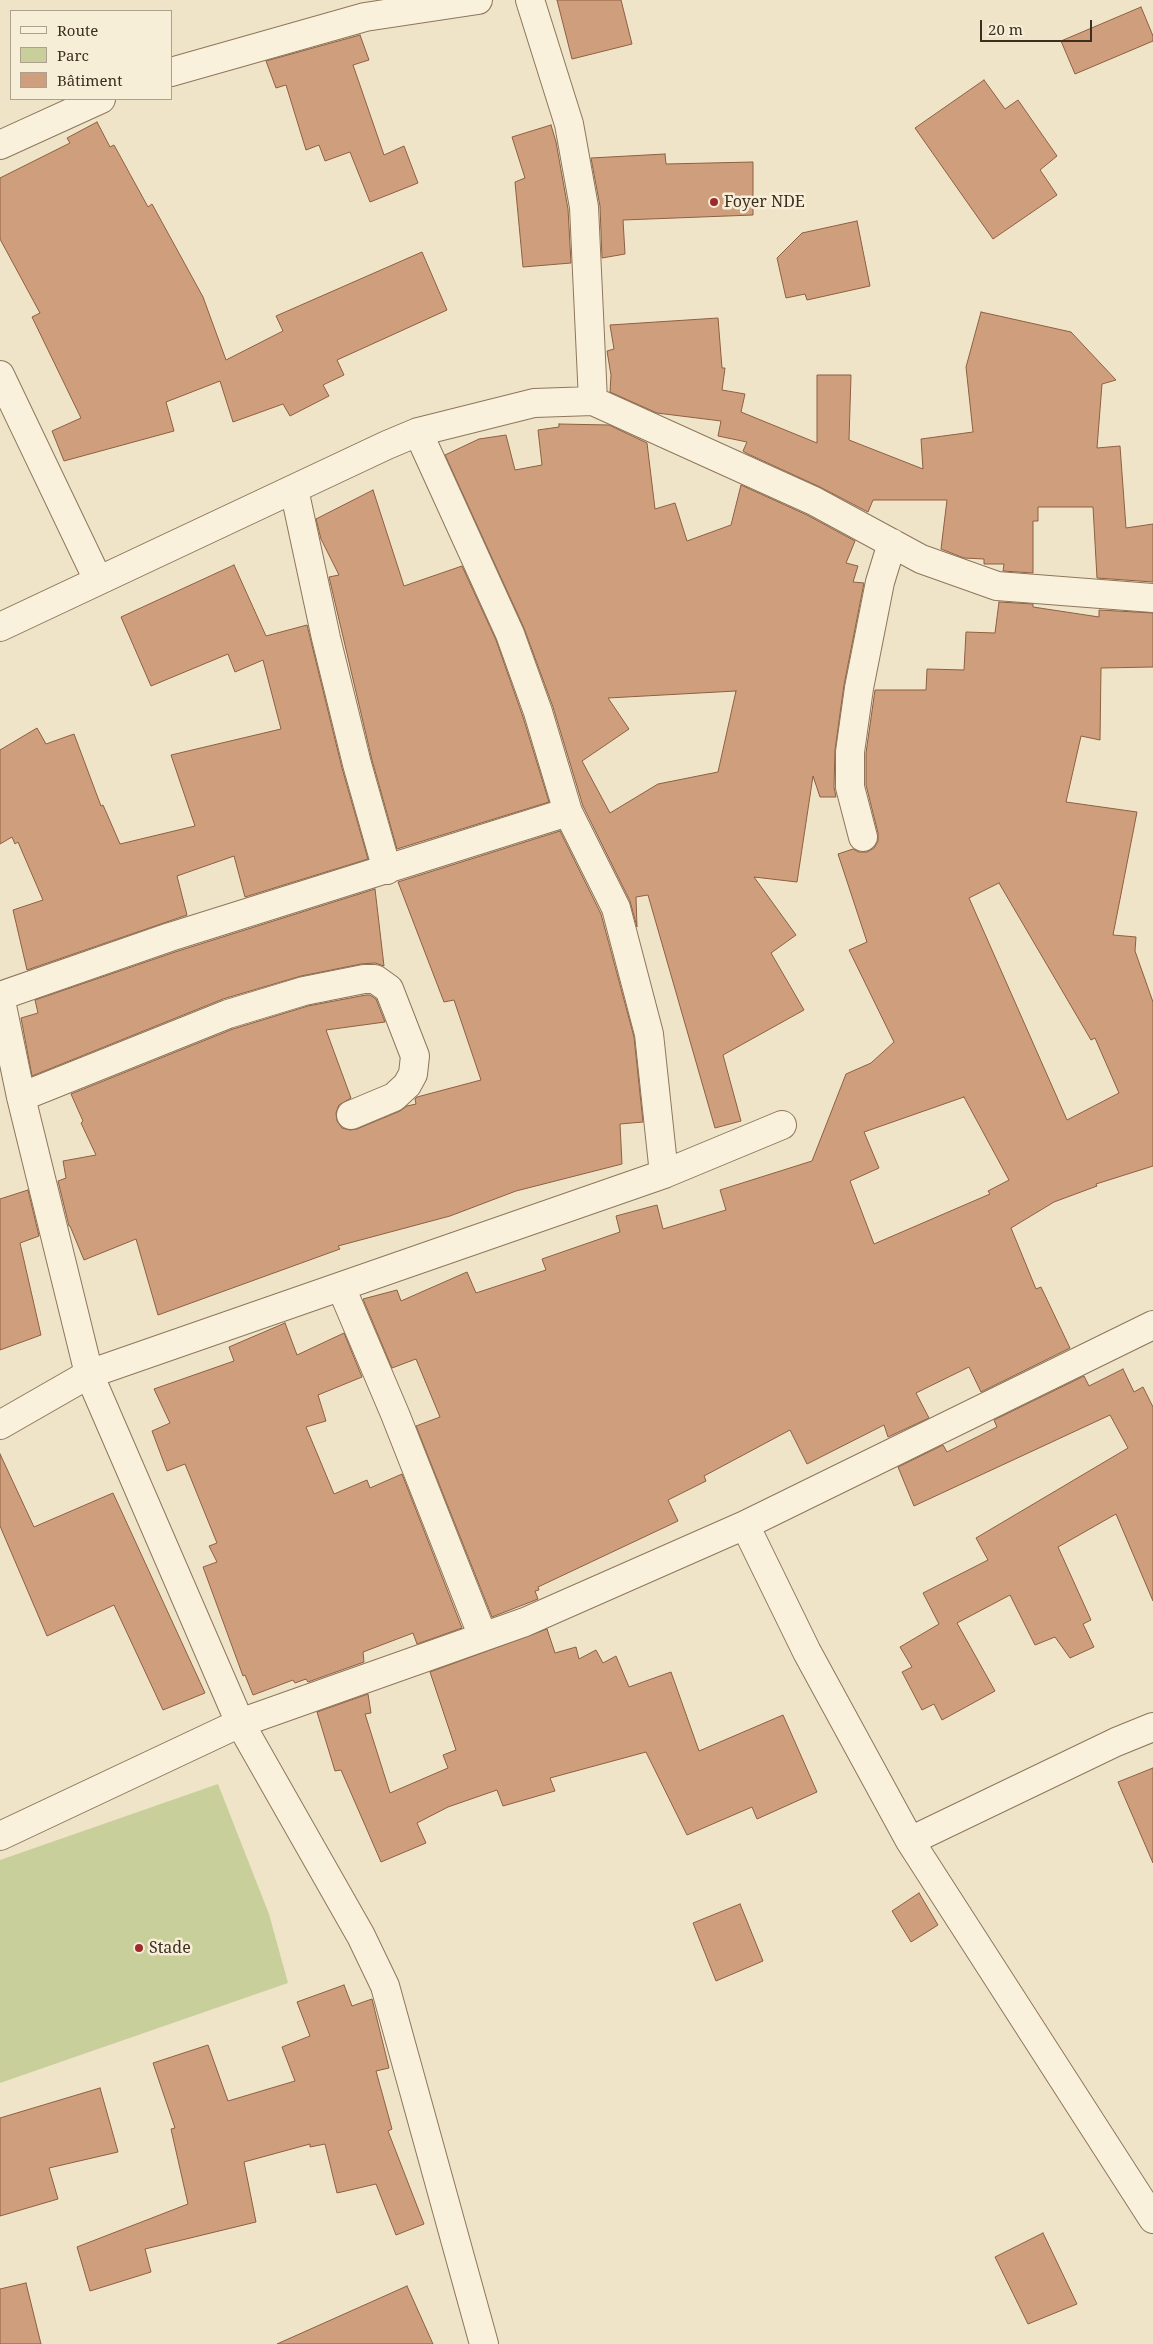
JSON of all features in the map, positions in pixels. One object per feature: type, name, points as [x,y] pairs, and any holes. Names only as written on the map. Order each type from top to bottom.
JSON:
[{"type":"street","points":[[172,72],[365,17],[478,0]]},
{"type":"street","points":[[530,0],[569,124],[584,207],[593,401]]},
{"type":"street","points":[[0,145],[99,100]]},
{"type":"street","points":[[0,375],[98,580]]},
{"type":"street","points":[[0,627],[294,488],[418,432],[534,402],[593,401],[814,501],[921,559],[997,586],[1153,598]]},
{"type":"street","points":[[418,432],[510,634],[538,712],[568,812],[616,908],[650,1034],[664,1174]]},
{"type":"street","points":[[294,488],[335,674],[357,764],[387,870]]},
{"type":"street","points":[[863,837],[850,787],[850,752],[861,678],[880,582],[892,543]]},
{"type":"street","points":[[484,2344],[385,1986],[361,1936],[240,1723],[89,1374],[21,1097],[0,996],[170,937],[568,812]]},
{"type":"street","points":[[21,1097],[228,1014],[304,991],[364,979],[375,979],[389,989],[415,1056],[413,1074],[407,1085],[394,1096],[351,1115]]},
{"type":"street","points":[[0,1425],[89,1374],[664,1174],[782,1125]]},
{"type":"street","points":[[341,1286],[395,1414],[483,1637]]},
{"type":"street","points":[[0,1836],[240,1723],[525,1622],[745,1525],[1153,1325]]},
{"type":"street","points":[[745,1525],[807,1652],[910,1841],[1153,2219]]},
{"type":"street","points":[[910,1841],[1116,1742],[1153,1727]]},
{"type":"green space","name":"Stade","points":[[218,1784],[269,1914],[288,1983],[0,2083],[0,1860]]},
{"type":"building","points":[[557,0],[621,0],[632,44],[572,59]]},
{"type":"building","points":[[1141,7],[1153,36],[1153,41],[1075,74],[1061,41]]},
{"type":"building","points":[[360,35],[369,60],[353,65],[384,155],[404,146],[418,183],[370,202],[350,152],[325,161],[319,145],[306,150],[286,85],[276,88],[266,61]]},
{"type":"building","points":[[984,80],[1005,109],[1018,100],[1057,156],[1040,170],[1057,195],[993,239],[915,128]]},
{"type":"building","points":[[97,122],[110,147],[114,145],[148,207],[152,204],[203,297],[226,360],[283,331],[276,316],[422,252],[447,310],[337,360],[344,375],[323,385],[329,396],[290,416],[283,404],[233,422],[220,381],[166,402],[174,431],[64,461],[52,431],[81,418],[32,317],[40,313],[0,239],[0,178],[70,143],[67,138]]},
{"type":"building","points":[[551,125],[556,142],[568,209],[571,263],[523,267],[515,182],[525,178],[512,137]]},
{"type":"building","points":[[665,154],[666,164],[753,162],[753,215],[623,220],[625,254],[602,258],[600,206],[591,158]]},
{"type":"building","points":[[857,221],[870,286],[807,300],[805,294],[786,298],[777,258],[802,233]]},
{"type":"building","points":[[981,312],[1071,332],[1116,380],[1102,384],[1097,448],[1120,446],[1126,528],[1153,524],[1153,582],[1097,578],[1093,507],[1038,507],[1038,521],[1033,521],[1033,573],[1003,571],[1004,564],[984,564],[984,559],[964,558],[941,549],[947,500],[873,500],[868,512],[820,487],[748,454],[743,451],[747,442],[718,436],[721,421],[657,413],[610,392],[611,375],[607,351],[614,349],[610,325],[718,318],[722,368],[725,368],[722,390],[745,394],[741,412],[817,443],[817,375],[851,375],[849,440],[923,469],[921,439],[973,432],[966,367]]},
{"type":"building","points":[[559,424],[609,425],[647,443],[655,509],[675,503],[687,541],[731,525],[741,485],[807,515],[855,541],[846,563],[858,566],[853,582],[864,583],[844,685],[835,750],[834,787],[836,797],[820,797],[813,776],[797,882],[754,877],[796,935],[771,953],[804,1010],[723,1055],[741,1121],[715,1128],[648,895],[636,897],[637,927],[630,901],[583,806],[553,707],[524,628],[445,455],[479,439],[506,435],[515,470],[542,465],[538,430],[559,427]],"holes":[[[736,691],[718,772],[658,784],[610,813],[582,761],[629,729],[608,698]]]},
{"type":"building","points":[[373,490],[404,586],[462,566],[496,640],[523,717],[549,802],[397,849],[372,760],[329,577],[339,575],[321,539],[316,519]]},
{"type":"building","points":[[234,565],[266,636],[307,625],[342,768],[368,859],[245,897],[234,856],[177,876],[187,915],[27,970],[13,910],[43,900],[18,842],[15,844],[12,837],[0,844],[0,750],[37,728],[46,744],[74,734],[101,806],[103,805],[120,844],[195,826],[171,755],[281,729],[263,660],[235,672],[228,654],[151,686],[121,617]]},
{"type":"building","points":[[999,602],[1033,604],[1033,607],[1099,617],[1099,610],[1153,613],[1153,667],[1101,668],[1100,740],[1081,736],[1066,802],[1137,812],[1113,935],[1136,937],[1135,951],[1153,1002],[1153,1166],[1096,1184],[1097,1186],[1054,1202],[1011,1228],[1036,1289],[1041,1287],[1070,1348],[981,1392],[969,1367],[916,1393],[929,1418],[888,1437],[884,1425],[807,1464],[790,1430],[704,1476],[706,1481],[668,1500],[678,1521],[538,1587],[539,1590],[535,1591],[538,1599],[492,1617],[416,1426],[440,1417],[416,1359],[392,1368],[363,1299],[397,1290],[401,1301],[467,1272],[476,1293],[546,1270],[542,1259],[620,1232],[616,1216],[657,1205],[663,1229],[726,1210],[720,1190],[812,1161],[846,1074],[871,1063],[894,1042],[849,950],[867,942],[838,854],[853,849],[859,852],[867,852],[874,848],[878,841],[878,833],[866,785],[866,753],[875,690],[926,690],[927,669],[964,670],[966,632],[995,633]],"holes":[[[999,883],[1091,1040],[1095,1038],[1119,1093],[1067,1120],[969,898]],[[964,1097],[1009,1180],[988,1191],[990,1194],[874,1244],[850,1181],[879,1168],[864,1132]]]},
{"type":"building","points":[[560,831],[601,914],[634,1037],[643,1122],[620,1124],[622,1164],[516,1191],[450,1216],[338,1246],[340,1249],[158,1315],[136,1239],[84,1260],[69,1226],[58,1181],[66,1178],[63,1161],[96,1155],[81,1123],[83,1121],[71,1094],[233,1029],[308,1006],[366,995],[376,999],[385,1022],[326,1030],[351,1098],[339,1105],[336,1113],[337,1121],[342,1128],[357,1129],[400,1111],[407,1106],[416,1104],[415,1099],[417,1097],[481,1080],[454,1000],[444,1002],[398,882]]},
{"type":"building","points":[[375,889],[384,966],[375,963],[361,964],[301,976],[223,999],[32,1076],[21,1018],[38,1013],[35,1000],[175,952]]},
{"type":"building","points":[[28,1190],[39,1236],[20,1243],[41,1335],[0,1350],[0,1199]]},
{"type":"building","points":[[285,1323],[297,1355],[344,1333],[362,1377],[318,1395],[326,1421],[306,1427],[334,1494],[367,1480],[370,1488],[402,1474],[462,1628],[417,1644],[413,1633],[363,1652],[364,1662],[308,1682],[306,1679],[295,1683],[293,1680],[253,1695],[245,1675],[243,1676],[203,1567],[217,1562],[209,1546],[217,1543],[185,1464],[167,1471],[152,1431],[170,1423],[154,1389],[234,1361],[229,1347]]},
{"type":"building","points":[[1123,1369],[1134,1392],[1143,1387],[1153,1407],[1153,1601],[1116,1514],[1058,1547],[1091,1620],[1083,1624],[1094,1647],[1070,1658],[1055,1637],[1035,1645],[1010,1595],[957,1623],[995,1691],[942,1720],[934,1704],[922,1710],[902,1672],[912,1667],[900,1647],[939,1624],[923,1593],[988,1560],[976,1538],[1128,1448],[1110,1415],[914,1506],[898,1467],[943,1445],[947,1452],[997,1427],[994,1420],[1084,1376],[1089,1386]]},
{"type":"building","points":[[0,1454],[34,1527],[113,1493],[205,1693],[163,1710],[114,1605],[47,1636],[0,1526]]},
{"type":"building","points":[[547,1629],[555,1653],[576,1647],[579,1659],[596,1650],[603,1663],[616,1656],[629,1687],[671,1672],[699,1751],[783,1715],[817,1792],[757,1819],[752,1807],[687,1835],[646,1752],[550,1778],[555,1791],[503,1806],[497,1790],[448,1807],[417,1823],[426,1843],[381,1862],[341,1770],[335,1771],[317,1712],[368,1694],[371,1713],[365,1714],[390,1793],[448,1768],[443,1755],[456,1750],[430,1672]]},
{"type":"building","points":[[1153,1768],[1153,1863],[1118,1782]]},
{"type":"building","points":[[919,1893],[938,1925],[911,1942],[892,1911]]},
{"type":"building","points":[[740,1904],[763,1961],[716,1981],[693,1923]]},
{"type":"building","points":[[344,1985],[352,2006],[372,1999],[389,2068],[376,2071],[392,2129],[388,2131],[424,2224],[396,2235],[376,2184],[337,2193],[325,2144],[310,2147],[310,2144],[244,2162],[256,2222],[145,2249],[151,2272],[90,2291],[77,2247],[188,2204],[171,2129],[175,2128],[153,2063],[208,2045],[228,2101],[295,2081],[282,2047],[310,2036],[297,2002]]},
{"type":"building","points":[[100,2088],[118,2152],[49,2168],[58,2199],[0,2216],[0,2118]]},
{"type":"building","points":[[1043,2233],[1077,2304],[1028,2324],[995,2257]]},
{"type":"building","points":[[26,2283],[41,2344],[0,2344],[0,2289]]},
{"type":"building","points":[[407,2286],[433,2344],[277,2344]]},
{"type":"place","name":"Foyer NDE","points":[[714,202]]},
{"type":"place","name":"Stade","points":[[139,1948]]}]
